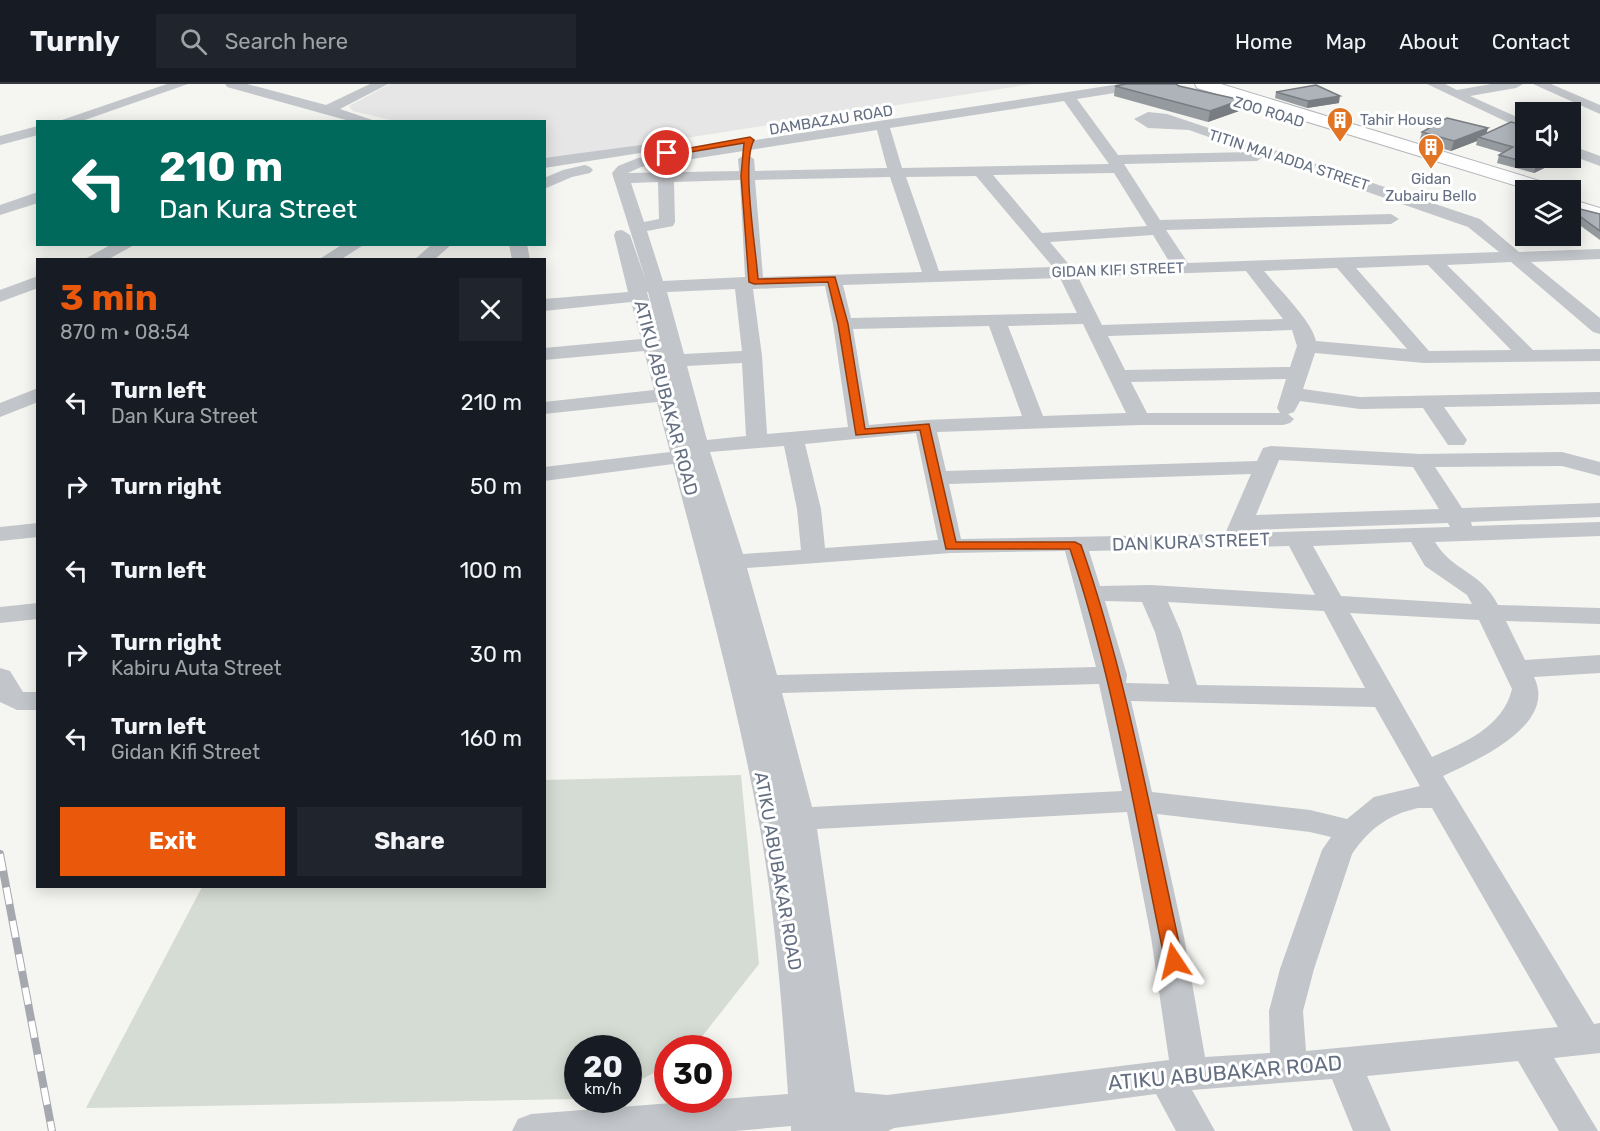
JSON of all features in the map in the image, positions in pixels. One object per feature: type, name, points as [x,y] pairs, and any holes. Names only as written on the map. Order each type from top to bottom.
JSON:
[{"type":"main road","name":"ZOO ROAD","points":[[1185,84],[1515,188]]},
{"type":"main road","name":"ZOO ROAD","points":[[1203,84],[1516,180]]},
{"type":"main road","points":[[1581,200],[1600,206]]},
{"type":"main road","points":[[1581,208],[1600,214]]},
{"type":"street","points":[[69,120],[181,84]]},
{"type":"street","points":[[232,84],[364,120]]},
{"type":"street","points":[[350,84],[374,87]]},
{"type":"street","points":[[982,100],[1046,84]]},
{"type":"street","points":[[615,173],[625,160],[982,100],[1110,84]]},
{"type":"street","points":[[752,139],[882,124],[1146,84]]},
{"type":"street","points":[[1434,84],[1515,122]]},
{"type":"street","points":[[1455,94],[1516,84]]},
{"type":"street","points":[[1540,84],[1600,110]]},
{"type":"street","points":[[328,110],[374,87]]},
{"type":"street","points":[[1068,96],[1116,164],[1182,268]]},
{"type":"street","points":[[882,124],[932,276]]},
{"type":"street","name":"TITIN MAI ADDA STREET","points":[[1188,126],[1474,222],[1600,328]]},
{"type":"street","points":[[0,141],[36,130]]},
{"type":"street","points":[[752,139],[745,176],[757,442]]},
{"type":"street","name":"DAMBAZAU ROAD","points":[[546,163],[752,139]]},
{"type":"street","points":[[1581,152],[1600,152]]},
{"type":"street","points":[[1581,154],[1600,161]]},
{"type":"street","points":[[546,183],[575,171],[666,177],[745,176],[980,170],[1275,155]]},
{"type":"street","points":[[980,170],[1066,272],[1140,419]]},
{"type":"street","points":[[615,173],[637,228],[644,290],[675,361],[693,453]]},
{"type":"street","name":"ATIKU ABUBAKAR ROAD","points":[[615,173],[606,179],[644,290],[652,344],[666,395],[693,453],[721,563],[732,644],[774,823],[798,991],[830,1121],[1178,1076],[1289,1068],[1592,1038]]},
{"type":"street","points":[[637,228],[663,225],[668,222],[666,177]]},
{"type":"street","points":[[0,210],[36,198]]},
{"type":"street","points":[[1037,238],[1156,228],[1391,219]]},
{"type":"street","points":[[1078,236],[1091,252]]},
{"type":"street","points":[[95,258],[123,246]]},
{"type":"street","points":[[330,258],[353,246]]},
{"type":"street","points":[[425,258],[441,246]]},
{"type":"street","name":"GIDAN KIFI STREET","points":[[546,306],[644,290],[748,282],[1600,254]]},
{"type":"street","points":[[1433,260],[1529,357]]},
{"type":"street","points":[[1341,262],[1424,357]]},
{"type":"street","points":[[1250,266],[1298,324],[1305,334],[1307,346],[1268,460],[1238,532],[1460,524],[1600,510]]},
{"type":"street","points":[[832,279],[843,324],[860,433]]},
{"type":"street","points":[[0,296],[36,282]]},
{"type":"street","points":[[843,324],[997,321],[1093,325],[1298,324]]},
{"type":"street","points":[[997,321],[1035,423]]},
{"type":"street","points":[[546,354],[652,344]]},
{"type":"street","points":[[1307,346],[1424,357],[1600,355]]},
{"type":"street","points":[[675,361],[752,356]]},
{"type":"street","points":[[1119,376],[1298,373]]},
{"type":"street","points":[[1292,394],[1346,403],[1600,398]]},
{"type":"street","points":[[0,411],[36,395]]},
{"type":"street","points":[[546,408],[666,395]]},
{"type":"street","points":[[1429,402],[1456,440]]},
{"type":"street","points":[[546,474],[757,442],[925,426],[1140,419],[1283,419]]},
{"type":"street","points":[[925,426],[951,546]]},
{"type":"street","points":[[793,439],[809,509],[814,555]]},
{"type":"street","points":[[936,478],[1268,460],[1562,459],[1600,469]]},
{"type":"street","points":[[1420,461],[1460,524]]},
{"type":"street","name":"DAN KURA STREET","points":[[721,563],[951,546],[1075,545],[1238,532],[1297,540],[1419,535],[1460,524],[1600,529]]},
{"type":"street","points":[[0,534],[36,530]]},
{"type":"street","points":[[1289,1068],[1286,1011],[1297,969],[1338,850],[1352,831],[1374,812],[1392,803],[1418,797],[1502,732],[1526,695],[1524,681],[1487,613],[1478,591],[1434,561],[1419,535]]},
{"type":"street","points":[[1297,540],[1434,785],[1592,1038]]},
{"type":"street","points":[[1075,545],[1091,593],[1115,683],[1167,921],[1181,1001],[1178,1076],[1196,1131]]},
{"type":"street","points":[[531,1131],[830,1121],[812,894],[800,819],[767,684],[721,563]]},
{"type":"street","points":[[1091,593],[1151,593],[1333,602],[1487,613],[1600,616]]},
{"type":"street","points":[[1151,593],[1168,632],[1186,694]]},
{"type":"street","points":[[0,615],[36,611]]},
{"type":"street","points":[[1518,669],[1600,664]]},
{"type":"street","points":[[0,677],[7,693],[17,701],[36,701]]},
{"type":"street","points":[[767,684],[1115,683],[1186,694],[1386,698]]},
{"type":"street","points":[[800,819],[1139,801],[1310,821],[1352,831]]},
{"type":"street","points":[[1527,1046],[1579,1131]]},
{"type":"street","points":[[1342,1063],[1372,1131]]},
{"type":"shaded area","points":[[390,84],[1032,84],[563,157],[546,157],[546,120],[391,120],[353,111],[349,106]]},
{"type":"shaded area","points":[[741,775],[759,964],[703,1035],[654,1035],[654,1073],[642,1079],[642,1035],[564,1035],[564,1099],[86,1108],[201,888],[546,888],[546,780]]},
{"type":"building","points":[[1176,84],[1241,100],[1210,111],[1115,86]]},
{"type":"building","points":[[1316,85],[1340,96],[1308,101],[1276,92]]},
{"type":"building","points":[[1447,118],[1488,128],[1454,141],[1422,132]]},
{"type":"building","points":[[1511,122],[1515,123],[1515,159],[1499,155],[1513,147],[1478,137]]},
{"type":"building","points":[[1581,209],[1600,214],[1600,231],[1581,217]]},
{"type":"railway","points":[[0,854],[52,1131]]},
{"type":"place","name":"Tahir House","points":[[1340,143]]},
{"type":"place","name":"Gidan Zubairu Bello","points":[[1431,170]]},
{"type":"route","points":[[667,153],[750,140],[746,146],[745,176],[754,282],[832,279],[843,324],[860,433],[925,426],[951,546],[1075,545],[1091,593],[1113,675],[1174,961]]}]
